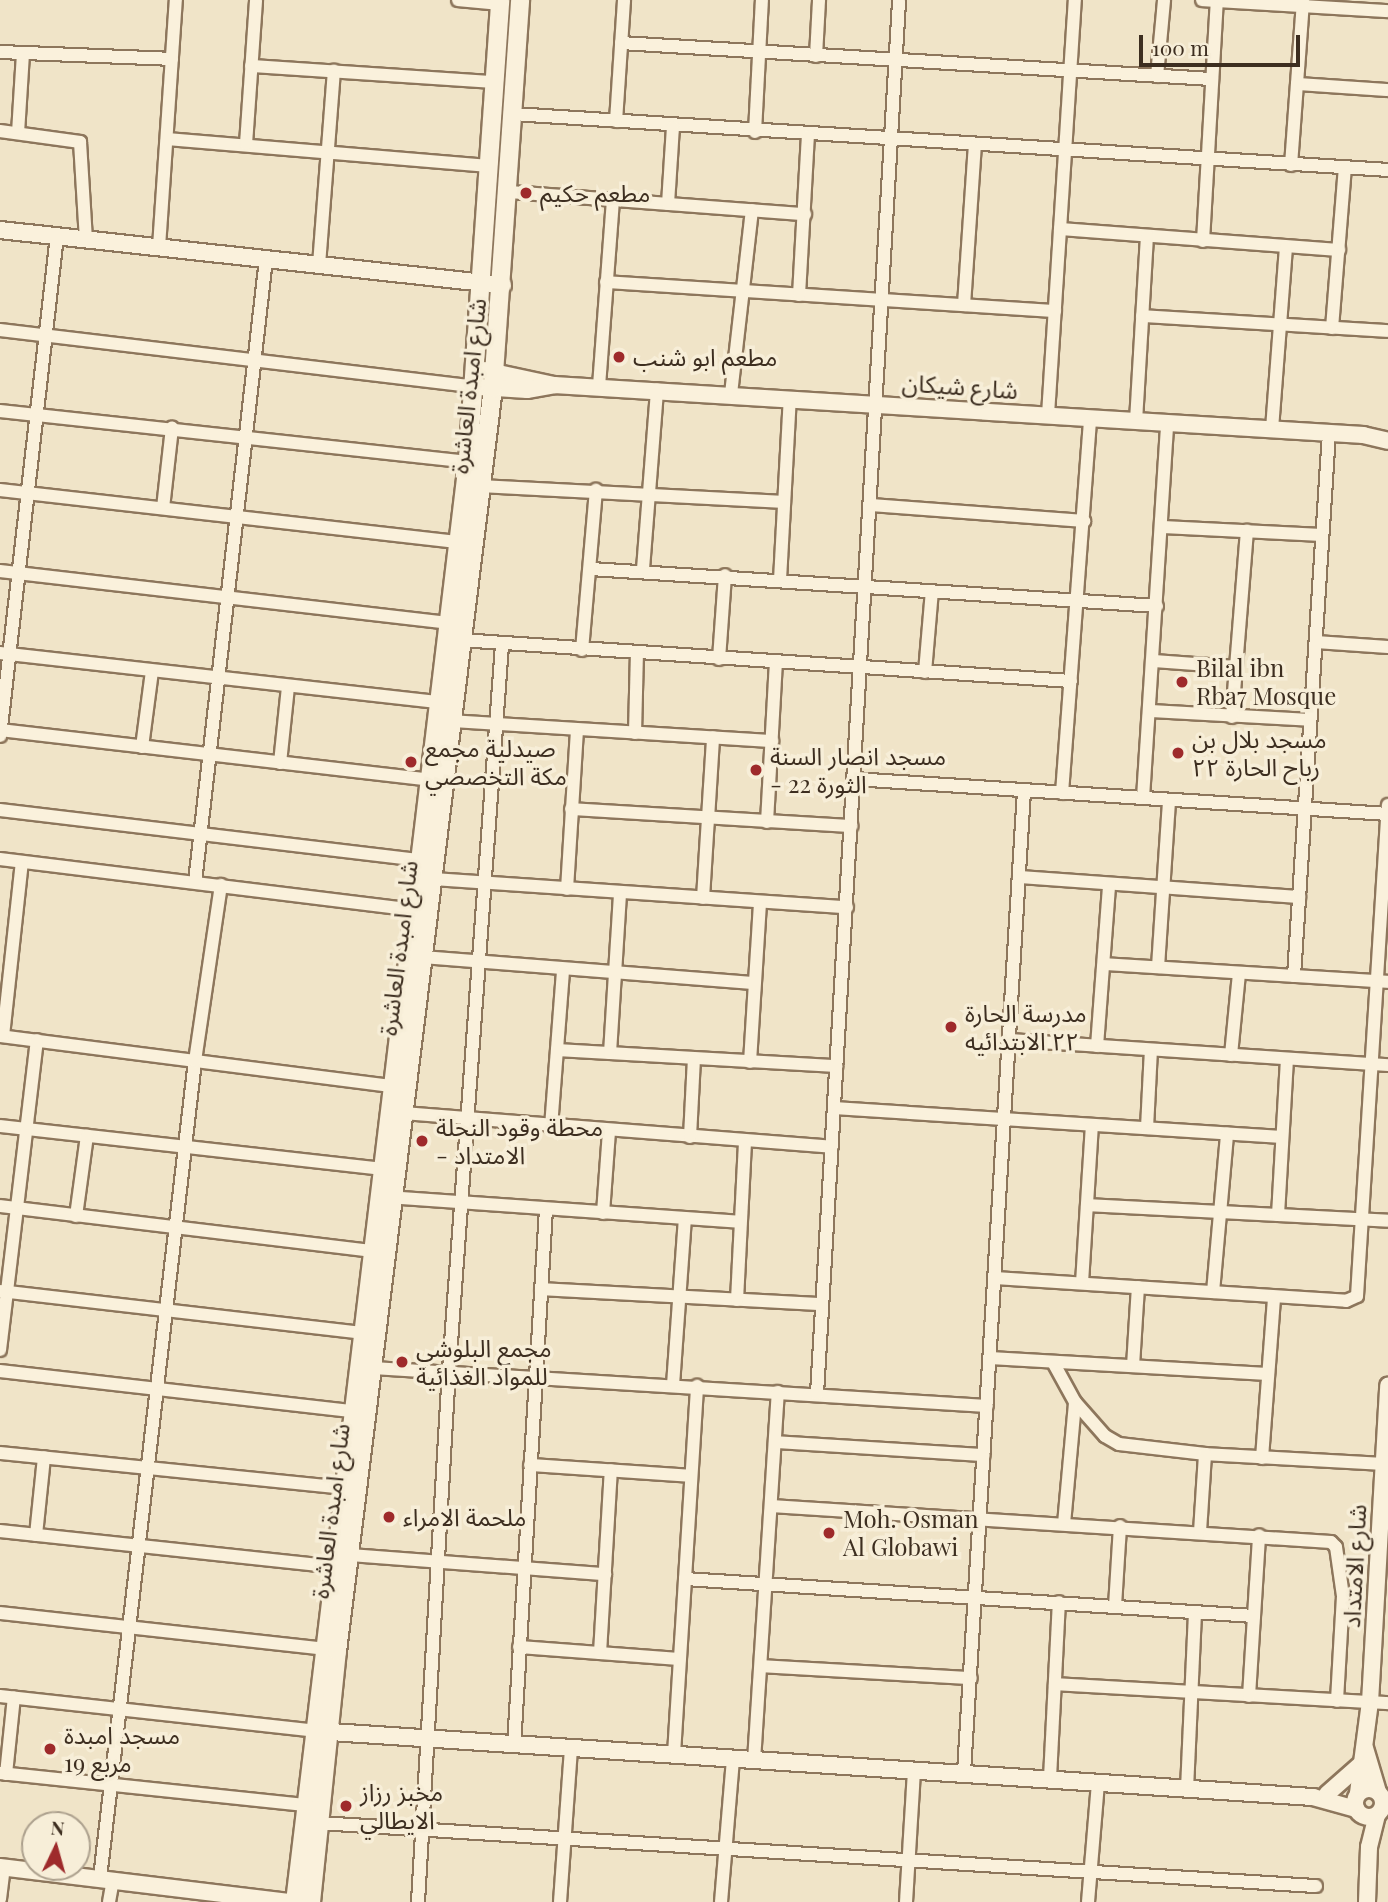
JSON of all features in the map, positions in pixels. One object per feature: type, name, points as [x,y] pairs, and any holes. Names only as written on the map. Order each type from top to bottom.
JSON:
[{"type":"main road","name":"شارع امبدة العاشرة","points":[[311,1902],[319,1823],[325,1649],[344,1488],[373,1251],[403,1113],[405,1024],[413,909],[421,860],[457,542],[468,462],[503,285],[520,0]]},
{"type":"main road","name":"شارع امبدة العاشرة","points":[[294,1902],[307,1805],[350,1555],[373,1368],[385,1197],[382,1170],[391,1086],[422,957],[481,486],[485,379],[482,284],[500,2]]},
{"type":"street","points":[[159,247],[176,0]]},
{"type":"street","points":[[246,144],[256,0]]},
{"type":"street","points":[[458,0],[500,2]]},
{"type":"street","points":[[616,121],[624,0]]},
{"type":"street","points":[[755,132],[762,0]]},
{"type":"street","points":[[816,56],[819,0]]},
{"type":"street","points":[[817,1394],[899,0]]},
{"type":"street","points":[[1048,415],[1075,0]]},
{"type":"street","points":[[1157,76],[1164,0]]},
{"type":"street","points":[[1202,0],[1303,3],[1388,11]]},
{"type":"street","points":[[1203,241],[1217,1]]},
{"type":"street","points":[[1291,165],[1303,3]]},
{"type":"street","points":[[621,43],[1211,79]]},
{"type":"street","points":[[0,52],[172,60]]},
{"type":"street","points":[[18,133],[23,53]]},
{"type":"street","points":[[251,66],[495,82]]},
{"type":"street","points":[[319,265],[334,71]]},
{"type":"street","points":[[1297,84],[1388,90]]},
{"type":"street","points":[[513,114],[808,136],[1388,170]]},
{"type":"street","points":[[668,204],[673,127]]},
{"type":"street","points":[[0,131],[80,142],[86,239]]},
{"type":"street","points":[[799,295],[808,136]]},
{"type":"street","points":[[167,139],[330,149],[489,166]]},
{"type":"street","points":[[964,305],[975,145]]},
{"type":"street","points":[[1332,328],[1345,168]]},
{"type":"street","points":[[509,192],[805,214]]},
{"type":"street","points":[[599,386],[613,200]]},
{"type":"street","points":[[731,394],[752,210]]},
{"type":"street","points":[[1060,229],[1339,250]]},
{"type":"street","points":[[0,230],[503,285]]},
{"type":"street","points":[[57,236],[19,573],[5,653],[0,732],[430,780]]},
{"type":"street","points":[[1136,421],[1147,236]]},
{"type":"street","points":[[1272,429],[1286,248]]},
{"type":"street","points":[[195,882],[266,259]]},
{"type":"street","points":[[606,282],[1055,311]]},
{"type":"street","points":[[1142,316],[1388,331]]},
{"type":"street","points":[[0,330],[256,360],[485,379]]},
{"type":"street","name":"شارع شيكان","points":[[485,379],[535,390],[554,385],[599,386],[1363,435],[1388,440]]},
{"type":"street","points":[[643,569],[657,390]]},
{"type":"street","points":[[780,580],[790,398]]},
{"type":"street","points":[[0,411],[246,435],[468,462]]},
{"type":"street","points":[[1062,793],[1080,601],[1090,418]]},
{"type":"street","points":[[1143,798],[1163,527],[1167,423]]},
{"type":"street","points":[[163,508],[172,428]]},
{"type":"street","name":"شارع شيكان","points":[[1363,435],[1388,432]]},
{"type":"street","points":[[1294,976],[1329,433]]},
{"type":"street","points":[[481,486],[783,502]]},
{"type":"street","points":[[0,489],[457,542]]},
{"type":"street","points":[[582,650],[596,490]]},
{"type":"street","points":[[871,505],[1084,521]]},
{"type":"street","points":[[1163,527],[1322,535]]},
{"type":"street","points":[[1232,716],[1247,531]]},
{"type":"street","points":[[591,569],[643,569],[1157,606]]},
{"type":"street","points":[[0,571],[448,623]]},
{"type":"street","points":[[719,659],[725,576]]},
{"type":"street","points":[[925,672],[932,591]]},
{"type":"street","points":[[460,640],[1071,681]]},
{"type":"street","points":[[1315,642],[1388,647]]},
{"type":"street","points":[[418,1902],[449,1370],[502,644]]},
{"type":"street","points":[[5,653],[439,702]]},
{"type":"street","points":[[635,733],[637,653]]},
{"type":"street","points":[[1154,661],[1236,667]]},
{"type":"street","points":[[767,822],[776,662]]},
{"type":"street","points":[[142,747],[152,671]]},
{"type":"street","points":[[280,763],[288,687]]},
{"type":"street","points":[[1151,711],[1310,720]]},
{"type":"street","points":[[451,720],[772,741]]},
{"type":"street","points":[[567,889],[577,730]]},
{"type":"street","points":[[703,898],[713,737]]},
{"type":"street","points":[[854,779],[1388,814]]},
{"type":"street","points":[[964,1772],[1024,790]]},
{"type":"street","points":[[1158,967],[1169,800]]},
{"type":"street","points":[[995,1279],[1274,1297],[1353,1300],[1357,1296],[1359,1220],[1372,1064],[1384,982],[1388,805]]},
{"type":"street","points":[[571,809],[851,826]]},
{"type":"street","points":[[0,810],[421,860]]},
{"type":"street","points":[[0,859],[413,909]]},
{"type":"street","points":[[22,862],[1,1036],[391,1086]]},
{"type":"street","points":[[1019,877],[1299,897]]},
{"type":"street","points":[[432,879],[846,907]]},
{"type":"street","points":[[109,1902],[106,1879],[112,1784],[195,1061],[221,885]]},
{"type":"street","points":[[1097,1046],[1109,885]]},
{"type":"street","points":[[610,1053],[620,892]]},
{"type":"street","points":[[750,1062],[760,902]]},
{"type":"street","points":[[422,957],[563,971],[753,983]]},
{"type":"street","points":[[1104,964],[1384,982]]},
{"type":"street","points":[[551,1127],[563,971]]},
{"type":"street","points":[[1231,1055],[1239,972]]},
{"type":"street","points":[[1010,1040],[1388,1065]]},
{"type":"street","points":[[0,1350],[4,1292],[37,1041]]},
{"type":"street","points":[[557,1050],[837,1066]]},
{"type":"street","points":[[1147,1128],[1151,1050]]},
{"type":"street","points":[[690,1137],[694,1059]]},
{"type":"street","points":[[1278,1215],[1287,1059]]},
{"type":"street","points":[[834,1108],[1282,1137]]},
{"type":"street","points":[[403,1113],[551,1127],[832,1147]]},
{"type":"street","points":[[1082,1283],[1092,1125]]},
{"type":"street","points":[[0,1126],[382,1170]]},
{"type":"street","points":[[603,1213],[609,1131]]},
{"type":"street","points":[[1213,1292],[1227,1133]]},
{"type":"street","points":[[76,1216],[87,1136]]},
{"type":"street","points":[[737,1300],[745,1141]]},
{"type":"street","points":[[385,1197],[740,1222]]},
{"type":"street","points":[[1087,1205],[1388,1221]]},
{"type":"street","points":[[0,1206],[373,1251]]},
{"type":"street","points":[[514,1746],[546,1209]]},
{"type":"street","points":[[673,1385],[685,1218]]},
{"type":"street","points":[[1133,1366],[1138,1287]]},
{"type":"street","points":[[541,1289],[822,1304]]},
{"type":"street","points":[[4,1292],[166,1308],[363,1333]]},
{"type":"street","points":[[1262,1458],[1274,1297]]},
{"type":"street","points":[[990,1358],[1268,1374]]},
{"type":"street","points":[[1053,1362],[1075,1402],[1105,1436],[1119,1444],[1262,1458],[1385,1458]]},
{"type":"street","points":[[373,1368],[449,1370],[987,1405]]},
{"type":"street","points":[[0,1371],[354,1411]]},
{"type":"street","points":[[674,1754],[697,1386]]},
{"type":"street","name":"شارع الامتداد","points":[[1367,1902],[1372,1804],[1363,1756],[1381,1625],[1388,1386]]},
{"type":"street","points":[[754,1761],[778,1392]]},
{"type":"street","points":[[1064,1524],[1075,1402]]},
{"type":"street","points":[[775,1442],[984,1455]]},
{"type":"street","points":[[0,1452],[344,1488]]},
{"type":"street","points":[[1200,1532],[1205,1454]]},
{"type":"street","points":[[36,1535],[44,1457]]},
{"type":"street","points":[[530,1465],[691,1476]]},
{"type":"street","points":[[600,1653],[611,1470]]},
{"type":"street","points":[[771,1506],[1120,1526],[1331,1542],[1336,1547],[1343,1596],[1337,1701]]},
{"type":"street","points":[[1115,1606],[1120,1526]]},
{"type":"street","points":[[0,1531],[335,1567]]},
{"type":"street","points":[[1249,1696],[1259,1535]]},
{"type":"street","points":[[350,1555],[437,1564],[605,1574]]},
{"type":"street","points":[[685,1579],[1254,1616]]},
{"type":"street","points":[[1050,1778],[1059,1602]]},
{"type":"street","points":[[1187,1789],[1195,1612]]},
{"type":"street","points":[[0,1613],[325,1649]]},
{"type":"street","points":[[519,1647],[680,1659]]},
{"type":"street","points":[[761,1666],[971,1678]]},
{"type":"street","points":[[1055,1684],[1388,1703]]},
{"type":"street","points":[[0,1696],[426,1741],[964,1772],[1320,1796],[1372,1804]]},
{"type":"street","points":[[14,1697],[3,1773],[307,1805]]},
{"type":"street","points":[[559,1902],[571,1748]]},
{"type":"street","points":[[1320,1796],[1363,1756]]},
{"type":"street","points":[[721,1902],[733,1759]]},
{"type":"street","points":[[906,1902],[914,1770]]},
{"type":"street","points":[[1088,1902],[1098,1782]]},
{"type":"street","points":[[319,1823],[1316,1886]]},
{"type":"street","points":[[0,1899],[2,1867],[294,1902]]},
{"type":"place","name":"مطعم حكيم","points":[[526,193]]},
{"type":"place","name":"مطعم ابو شنب","points":[[619,357]]},
{"type":"place","name":"Bilal ibn Rba7 Mosque","points":[[1182,682]]},
{"type":"place","name":"مسجد بلال بن رباح الحارة ٢٢","points":[[1178,753]]},
{"type":"place","name":"صيدلية مجمع مكة التخصصي","points":[[411,762]]},
{"type":"place","name":"مسجد انصار السنة - الثورة 22","points":[[756,770]]},
{"type":"place","name":"مدرسة الحارة ٢٢ الابتدائيه","points":[[951,1027]]},
{"type":"place","name":"محطة وقود النحلة - الامتداد","points":[[422,1141]]},
{"type":"place","name":"مجمع البلوشي للمواد الغذائية","points":[[402,1362]]},
{"type":"place","name":"ملحمة الامراء","points":[[389,1517]]},
{"type":"place","name":"Moh. Osman Al Globawi","points":[[829,1533]]},
{"type":"place","name":"مسجد امبدة مربع 19","points":[[50,1749]]},
{"type":"place","name":"مخبز رزاز الايطالي","points":[[346,1806]]}]
